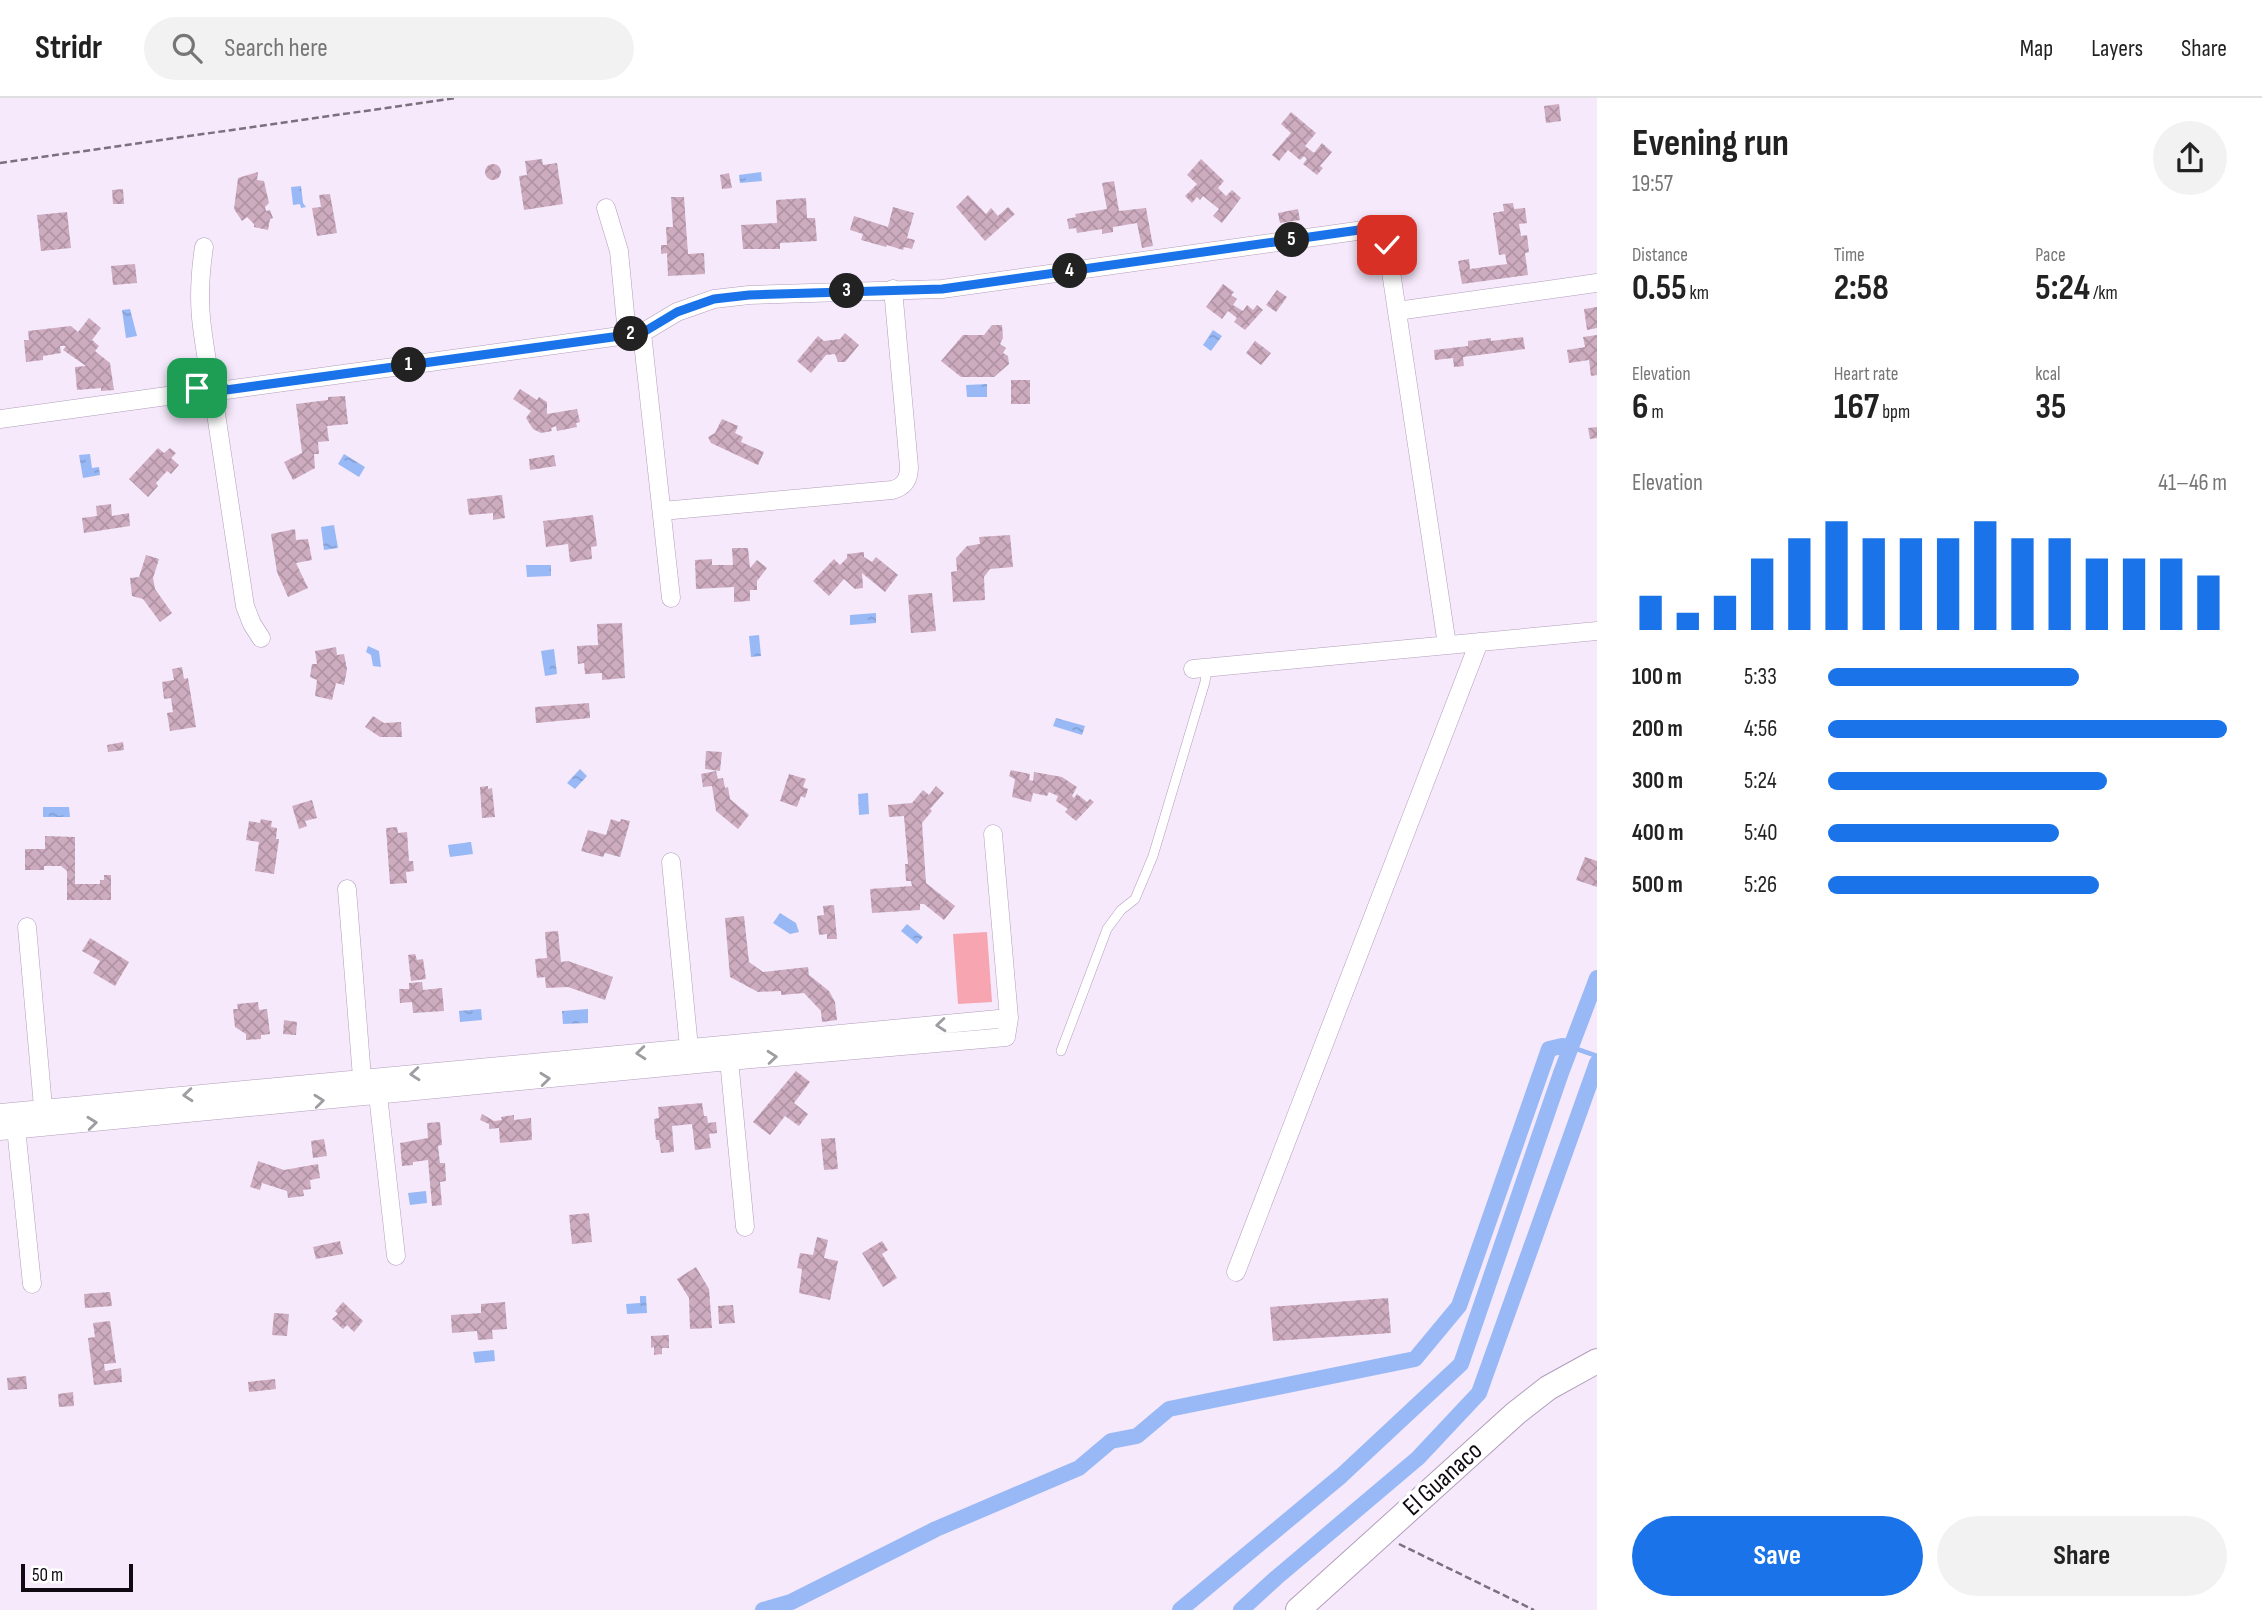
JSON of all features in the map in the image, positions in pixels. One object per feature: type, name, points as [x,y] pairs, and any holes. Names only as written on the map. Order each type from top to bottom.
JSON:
[{"type":"main road","name":"El Guanaco","points":[[1298,1610],[1516,1413],[1548,1388],[1597,1361]]},
{"type":"street","points":[[606,208],[619,251],[634,334],[662,511],[671,598]]},
{"type":"street","points":[[226,390],[634,334],[677,312],[714,299],[749,295],[942,289],[1371,229],[1381,234],[1387,245],[1447,645]]},
{"type":"street","points":[[204,247],[198,303],[210,378]]},
{"type":"street","points":[[1397,311],[1597,283]]},
{"type":"street","points":[[662,511],[892,491],[904,484],[909,467],[893,289]]},
{"type":"street","points":[[210,378],[219,380],[226,390],[223,402],[215,407],[202,404],[196,392],[200,382],[210,378]]},
{"type":"street","points":[[0,419],[196,392]]},
{"type":"street","points":[[215,407],[245,606],[261,638]]},
{"type":"street","points":[[1200,669],[1597,631]]},
{"type":"street","points":[[1236,1272],[1479,642]]},
{"type":"street","points":[[729,1053],[1006,1037],[1009,1018],[993,834]]},
{"type":"street","points":[[671,862],[690,1057]]},
{"type":"street","points":[[347,890],[368,1090],[396,1256]]},
{"type":"street","points":[[27,927],[45,1128]]},
{"type":"street","points":[[8,1130],[729,1053],[1009,1018]]},
{"type":"street","points":[[729,1053],[745,1227]]},
{"type":"street","points":[[33,1283],[7,1112],[368,1090]]},
{"type":"lane","points":[[1062,1051],[1107,929],[1121,910],[1135,899],[1153,856],[1205,682],[1200,669]]},
{"type":"path","points":[[0,163],[456,98]]},
{"type":"path","points":[[1380,1535],[1534,1610]]},
{"type":"shaded area","points":[[987,932],[992,1002],[958,1004],[953,934]]},
{"type":"water","points":[[761,172],[762,181],[740,183],[739,175]]},
{"type":"water","points":[[301,186],[306,207],[301,208],[300,204],[293,205],[291,187]]},
{"type":"water","points":[[130,309],[137,336],[126,338],[122,310]]},
{"type":"water","points":[[1213,330],[1222,336],[1211,351],[1203,345]]},
{"type":"water","points":[[987,384],[987,397],[967,397],[966,385]]},
{"type":"water","points":[[90,454],[92,468],[99,467],[100,475],[83,478],[79,455]]},
{"type":"water","points":[[344,454],[365,467],[359,477],[338,464]]},
{"type":"water","points":[[334,525],[338,548],[324,550],[321,527]]},
{"type":"water","points":[[526,565],[551,565],[551,576],[527,577]]},
{"type":"water","points":[[876,613],[876,623],[850,625],[850,615]]},
{"type":"water","points":[[759,635],[761,656],[751,657],[749,636]]},
{"type":"water","points":[[368,646],[379,651],[381,667],[373,666],[371,655],[366,652]]},
{"type":"water","points":[[554,649],[557,674],[545,676],[541,651]]},
{"type":"water","points":[[1056,718],[1085,726],[1082,735],[1053,726]]},
{"type":"water","points":[[580,769],[587,776],[575,789],[567,783]]},
{"type":"water","points":[[868,793],[869,814],[859,815],[858,794]]},
{"type":"water","points":[[43,807],[69,807],[70,817],[43,817]]},
{"type":"water","points":[[471,842],[473,854],[450,857],[448,845]]},
{"type":"water","points":[[780,913],[796,923],[799,932],[790,934],[773,923]]},
{"type":"water","points":[[907,924],[923,937],[917,944],[901,931]]},
{"type":"water","points":[[481,1009],[482,1020],[460,1022],[459,1011]]},
{"type":"water","points":[[588,1009],[588,1023],[563,1024],[562,1011]]},
{"type":"water","points":[[426,1191],[427,1203],[410,1205],[408,1193]]},
{"type":"water","points":[[640,1296],[646,1296],[647,1313],[627,1314],[626,1304],[640,1303]]},
{"type":"water","points":[[494,1350],[495,1361],[475,1363],[473,1352]]},
{"type":"building","points":[[1559,104],[1561,121],[1546,123],[1544,106]]},
{"type":"building","points":[[1291,112],[1316,133],[1305,146],[1314,153],[1322,143],[1332,152],[1320,166],[1323,168],[1317,175],[1303,164],[1307,159],[1304,156],[1300,160],[1288,150],[1279,161],[1272,155],[1291,133],[1281,124]]},
{"type":"building","points":[[542,159],[543,165],[557,163],[563,204],[524,210],[519,176],[527,175],[525,161]]},
{"type":"building","points":[[1201,159],[1224,181],[1218,188],[1226,196],[1232,190],[1241,198],[1222,223],[1213,216],[1219,209],[1203,196],[1200,200],[1197,197],[1192,203],[1185,196],[1197,184],[1187,175]]},
{"type":"building","points":[[493,164],[499,166],[499,178],[493,180],[487,178],[485,172],[487,166]]},
{"type":"building","points":[[258,172],[257,180],[264,181],[269,203],[265,207],[266,211],[270,210],[273,218],[270,219],[268,230],[254,227],[247,217],[242,221],[234,209],[238,178]]},
{"type":"building","points":[[729,173],[732,188],[722,189],[720,175]]},
{"type":"building","points":[[1114,181],[1119,211],[1146,208],[1153,246],[1142,248],[1137,223],[1113,227],[1113,232],[1102,234],[1102,229],[1077,233],[1076,228],[1069,229],[1067,219],[1076,217],[1075,214],[1107,209],[1102,183]]},
{"type":"building","points":[[123,189],[124,204],[113,204],[112,190]]},
{"type":"building","points":[[330,194],[337,233],[317,236],[312,208],[321,207],[319,195]]},
{"type":"building","points":[[968,195],[986,214],[991,208],[998,216],[1008,207],[1015,214],[985,241],[956,207]]},
{"type":"building","points":[[671,197],[684,197],[688,254],[704,253],[705,274],[668,276],[667,253],[661,254],[661,245],[667,245],[666,227],[673,227]]},
{"type":"building","points":[[806,198],[807,218],[815,218],[817,241],[780,243],[780,249],[743,249],[741,225],[777,223],[776,200]]},
{"type":"building","points":[[1513,203],[1514,209],[1525,208],[1527,223],[1519,224],[1521,236],[1527,235],[1529,252],[1525,253],[1528,275],[1462,284],[1458,261],[1469,259],[1470,269],[1507,264],[1505,254],[1499,255],[1493,213],[1504,211],[1503,204]]},
{"type":"building","points":[[893,207],[914,213],[907,238],[915,240],[912,249],[886,247],[861,240],[863,234],[850,230],[854,216],[888,227]]},
{"type":"building","points":[[1298,209],[1300,220],[1280,223],[1278,213]]},
{"type":"building","points":[[67,212],[71,248],[41,251],[37,215]]},
{"type":"building","points":[[135,264],[137,283],[113,285],[111,266]]},
{"type":"building","points":[[1223,284],[1234,292],[1231,295],[1237,299],[1233,305],[1243,311],[1247,305],[1253,310],[1257,305],[1263,310],[1245,330],[1234,322],[1237,318],[1228,311],[1222,319],[1206,307]]},
{"type":"building","points":[[1277,290],[1287,297],[1276,312],[1266,305]]},
{"type":"building","points":[[1597,307],[1597,328],[1587,330],[1584,309]]},
{"type":"building","points":[[89,318],[101,328],[92,340],[99,346],[95,351],[110,363],[114,390],[77,390],[75,367],[86,366],[63,350],[66,346],[60,346],[61,353],[43,356],[43,360],[26,362],[24,340],[29,340],[28,331],[71,326],[78,332]]},
{"type":"building","points":[[992,325],[1002,325],[1003,338],[1000,344],[1006,348],[1003,353],[1008,356],[1009,364],[994,377],[961,377],[941,361],[963,335],[984,335]]},
{"type":"building","points":[[845,333],[859,345],[845,362],[838,362],[835,354],[826,355],[811,373],[797,361],[818,336],[824,341],[840,339]]},
{"type":"building","points":[[1597,335],[1597,375],[1591,376],[1589,360],[1569,363],[1567,350],[1585,347],[1583,337]]},
{"type":"building","points":[[1523,337],[1525,349],[1463,357],[1464,366],[1454,367],[1453,358],[1435,360],[1434,350],[1468,346],[1468,341]]},
{"type":"building","points":[[1255,341],[1271,353],[1261,365],[1246,353]]},
{"type":"building","points":[[1011,380],[1030,380],[1030,404],[1011,404]]},
{"type":"building","points":[[520,389],[537,400],[539,397],[547,402],[547,414],[577,409],[580,422],[576,423],[577,427],[557,431],[556,426],[551,428],[552,431],[541,433],[533,429],[526,418],[531,411],[513,399]]},
{"type":"building","points":[[345,396],[348,424],[327,426],[329,441],[318,442],[319,454],[314,454],[315,468],[293,480],[284,462],[302,453],[296,404]]},
{"type":"building","points":[[722,419],[738,426],[735,433],[743,437],[741,442],[764,452],[758,465],[711,443],[708,437],[715,433]]},
{"type":"building","points":[[1597,427],[1597,438],[1590,439],[1588,428]]},
{"type":"building","points":[[158,448],[164,453],[170,448],[176,453],[171,458],[179,465],[171,474],[167,471],[148,497],[129,479]]},
{"type":"building","points":[[554,455],[556,466],[530,470],[529,459]]},
{"type":"building","points":[[502,495],[505,518],[493,520],[493,513],[469,515],[467,499]]},
{"type":"building","points":[[111,504],[112,516],[129,513],[130,526],[84,533],[82,518],[97,516],[96,506]]},
{"type":"building","points":[[593,515],[597,546],[591,547],[592,559],[570,562],[568,544],[546,547],[543,521]]},
{"type":"building","points":[[295,529],[296,540],[308,539],[312,560],[296,563],[308,588],[288,597],[277,572],[271,534]]},
{"type":"building","points":[[1010,535],[1013,567],[990,569],[984,577],[985,600],[953,602],[951,572],[957,571],[956,558],[967,546],[980,544],[979,537]]},
{"type":"building","points":[[732,548],[748,548],[750,568],[757,560],[767,568],[757,581],[757,590],[750,590],[750,601],[734,602],[734,587],[696,589],[695,560],[712,559],[712,565],[733,565]]},
{"type":"building","points":[[864,552],[864,557],[872,562],[876,557],[898,575],[885,592],[862,573],[863,588],[855,589],[844,579],[829,596],[813,581],[834,559],[840,565],[847,558],[847,554]]},
{"type":"building","points":[[146,555],[159,559],[153,578],[155,589],[172,613],[160,622],[143,599],[132,596],[130,578],[139,577]]},
{"type":"building","points":[[932,593],[936,631],[911,633],[908,595]]},
{"type":"building","points":[[622,623],[625,678],[602,680],[602,673],[585,674],[584,663],[578,664],[577,646],[598,645],[597,624]]},
{"type":"building","points":[[336,647],[337,655],[344,654],[347,669],[344,685],[336,683],[332,700],[315,696],[317,680],[310,677],[312,664],[317,664],[315,651]]},
{"type":"building","points":[[182,667],[184,679],[188,678],[196,727],[170,731],[167,713],[173,712],[171,698],[164,699],[162,682],[174,680],[172,669]]},
{"type":"building","points":[[589,703],[590,718],[536,723],[535,707]]},
{"type":"building","points":[[373,716],[384,723],[401,722],[402,737],[380,737],[365,727]]},
{"type":"building","points":[[123,742],[124,750],[108,752],[107,745]]},
{"type":"building","points":[[706,751],[722,752],[720,771],[705,769]]},
{"type":"building","points":[[1011,770],[1030,774],[1029,780],[1033,781],[1034,772],[1062,777],[1077,787],[1072,796],[1074,798],[1077,794],[1087,802],[1090,799],[1094,802],[1076,821],[1065,812],[1068,809],[1056,801],[1058,796],[1049,792],[1047,796],[1033,793],[1031,802],[1012,797],[1015,779],[1009,776]]},
{"type":"building","points":[[716,771],[718,779],[723,778],[725,788],[728,787],[730,799],[749,815],[738,829],[716,811],[712,786],[703,787],[701,774]]},
{"type":"building","points":[[789,774],[806,779],[803,787],[808,789],[805,798],[801,796],[797,807],[780,801]]},
{"type":"building","points":[[488,786],[488,789],[492,788],[495,817],[482,818],[480,787]]},
{"type":"building","points":[[936,786],[944,793],[922,823],[926,883],[955,906],[944,920],[924,904],[920,904],[920,910],[872,913],[870,889],[912,886],[911,881],[906,881],[905,864],[908,864],[904,816],[889,817],[888,805],[912,803],[923,790],[929,795]]},
{"type":"building","points":[[312,800],[317,818],[305,821],[307,826],[299,829],[292,806]]},
{"type":"building","points":[[261,819],[272,821],[271,827],[277,828],[276,839],[279,839],[274,874],[255,871],[259,842],[246,840],[249,821],[260,823]]},
{"type":"building","points":[[611,819],[630,821],[620,857],[605,853],[603,857],[581,851],[588,830],[606,835]]},
{"type":"building","points":[[397,827],[398,833],[407,832],[409,861],[413,861],[414,871],[406,872],[407,883],[390,884],[386,828]]},
{"type":"building","points":[[45,836],[75,837],[75,884],[100,884],[104,875],[111,875],[111,900],[67,900],[67,871],[61,866],[25,870],[25,849],[45,849]]},
{"type":"building","points":[[1585,857],[1597,861],[1597,887],[1576,880]]},
{"type":"building","points":[[834,905],[837,939],[827,939],[827,934],[819,935],[817,916],[824,915],[823,906]]},
{"type":"building","points":[[744,916],[749,962],[763,972],[808,967],[809,975],[829,991],[835,1002],[837,1020],[822,1022],[821,1011],[804,993],[781,995],[781,991],[758,992],[730,977],[725,918]]},
{"type":"building","points":[[558,931],[561,962],[568,961],[613,977],[605,1000],[568,987],[546,988],[545,977],[537,978],[535,959],[547,958],[545,932]]},
{"type":"building","points":[[90,938],[129,962],[115,986],[93,973],[100,961],[82,951]]},
{"type":"building","points":[[415,954],[417,960],[423,959],[426,979],[411,981],[408,955]]},
{"type":"building","points":[[422,982],[423,990],[442,988],[444,1011],[413,1013],[412,1002],[400,1003],[399,989],[409,989],[409,983]]},
{"type":"building","points":[[258,1002],[259,1010],[267,1009],[270,1034],[261,1035],[261,1039],[246,1040],[246,1034],[235,1027],[233,1009],[238,1009],[237,1004]]},
{"type":"building","points":[[284,1020],[297,1022],[296,1035],[283,1034]]},
{"type":"building","points":[[796,1071],[810,1082],[794,1103],[808,1114],[799,1126],[785,1116],[770,1135],[753,1122]]},
{"type":"building","points":[[702,1103],[708,1123],[716,1122],[717,1133],[709,1134],[711,1148],[695,1150],[692,1124],[672,1126],[674,1152],[661,1153],[659,1140],[656,1140],[654,1119],[659,1118],[658,1107]]},
{"type":"building","points":[[482,1114],[494,1121],[514,1115],[514,1120],[531,1118],[532,1140],[500,1143],[499,1128],[489,1129],[489,1124],[480,1120]]},
{"type":"building","points":[[440,1122],[442,1145],[438,1146],[440,1163],[445,1163],[446,1181],[440,1182],[442,1205],[432,1206],[428,1160],[402,1166],[400,1143],[428,1138],[427,1123]]},
{"type":"building","points":[[835,1138],[838,1169],[824,1170],[821,1139]]},
{"type":"building","points":[[324,1139],[327,1156],[313,1158],[311,1141]]},
{"type":"building","points":[[258,1161],[284,1170],[318,1164],[320,1178],[310,1180],[311,1189],[303,1190],[304,1196],[288,1198],[287,1191],[262,1183],[260,1190],[250,1187]]},
{"type":"building","points":[[589,1213],[592,1242],[572,1244],[569,1215]]},
{"type":"building","points":[[817,1237],[828,1240],[824,1258],[838,1261],[830,1300],[799,1293],[802,1269],[797,1268],[800,1253],[813,1255]]},
{"type":"building","points":[[340,1241],[343,1254],[316,1259],[313,1247]]},
{"type":"building","points":[[882,1241],[888,1250],[882,1254],[897,1278],[883,1287],[862,1253]]},
{"type":"building","points":[[696,1267],[709,1289],[712,1328],[690,1329],[689,1298],[677,1279]]},
{"type":"building","points":[[110,1292],[112,1306],[85,1308],[84,1294]]},
{"type":"building","points":[[1388,1298],[1391,1333],[1273,1341],[1270,1307]]},
{"type":"building","points":[[343,1302],[363,1321],[354,1332],[347,1325],[343,1329],[332,1319],[338,1314],[335,1311]]},
{"type":"building","points":[[505,1302],[507,1329],[492,1330],[493,1339],[478,1340],[477,1331],[452,1333],[451,1315],[481,1313],[481,1304]]},
{"type":"building","points":[[733,1305],[735,1323],[719,1324],[718,1306]]},
{"type":"building","points":[[274,1313],[289,1314],[287,1336],[272,1335]]},
{"type":"building","points":[[110,1321],[116,1363],[104,1364],[105,1371],[121,1368],[122,1382],[94,1385],[88,1338],[95,1337],[93,1323]]},
{"type":"building","points":[[669,1335],[669,1348],[662,1348],[662,1354],[654,1355],[651,1336]]},
{"type":"building","points":[[26,1376],[27,1389],[8,1390],[7,1378]]},
{"type":"building","points":[[275,1379],[276,1389],[249,1392],[248,1382]]},
{"type":"building","points":[[73,1392],[74,1406],[59,1407],[58,1394]]},
{"type":"waterway","points":[[1180,1610],[1341,1476],[1461,1364],[1561,1073],[1597,978]]},
{"type":"waterway","points":[[1571,1047],[1597,1056]]},
{"type":"waterway","points":[[763,1610],[791,1602],[936,1529],[1079,1468],[1111,1441],[1137,1436],[1169,1409],[1415,1359],[1459,1306],[1549,1049],[1571,1047]]},
{"type":"waterway","points":[[1241,1610],[1418,1458],[1479,1393],[1597,1063]]},
{"type":"route","points":[[197,388],[200,382],[210,378],[222,382],[226,390],[642,333],[677,312],[714,299],[749,295],[942,289],[1366,229],[1381,234],[1387,245]]}]
